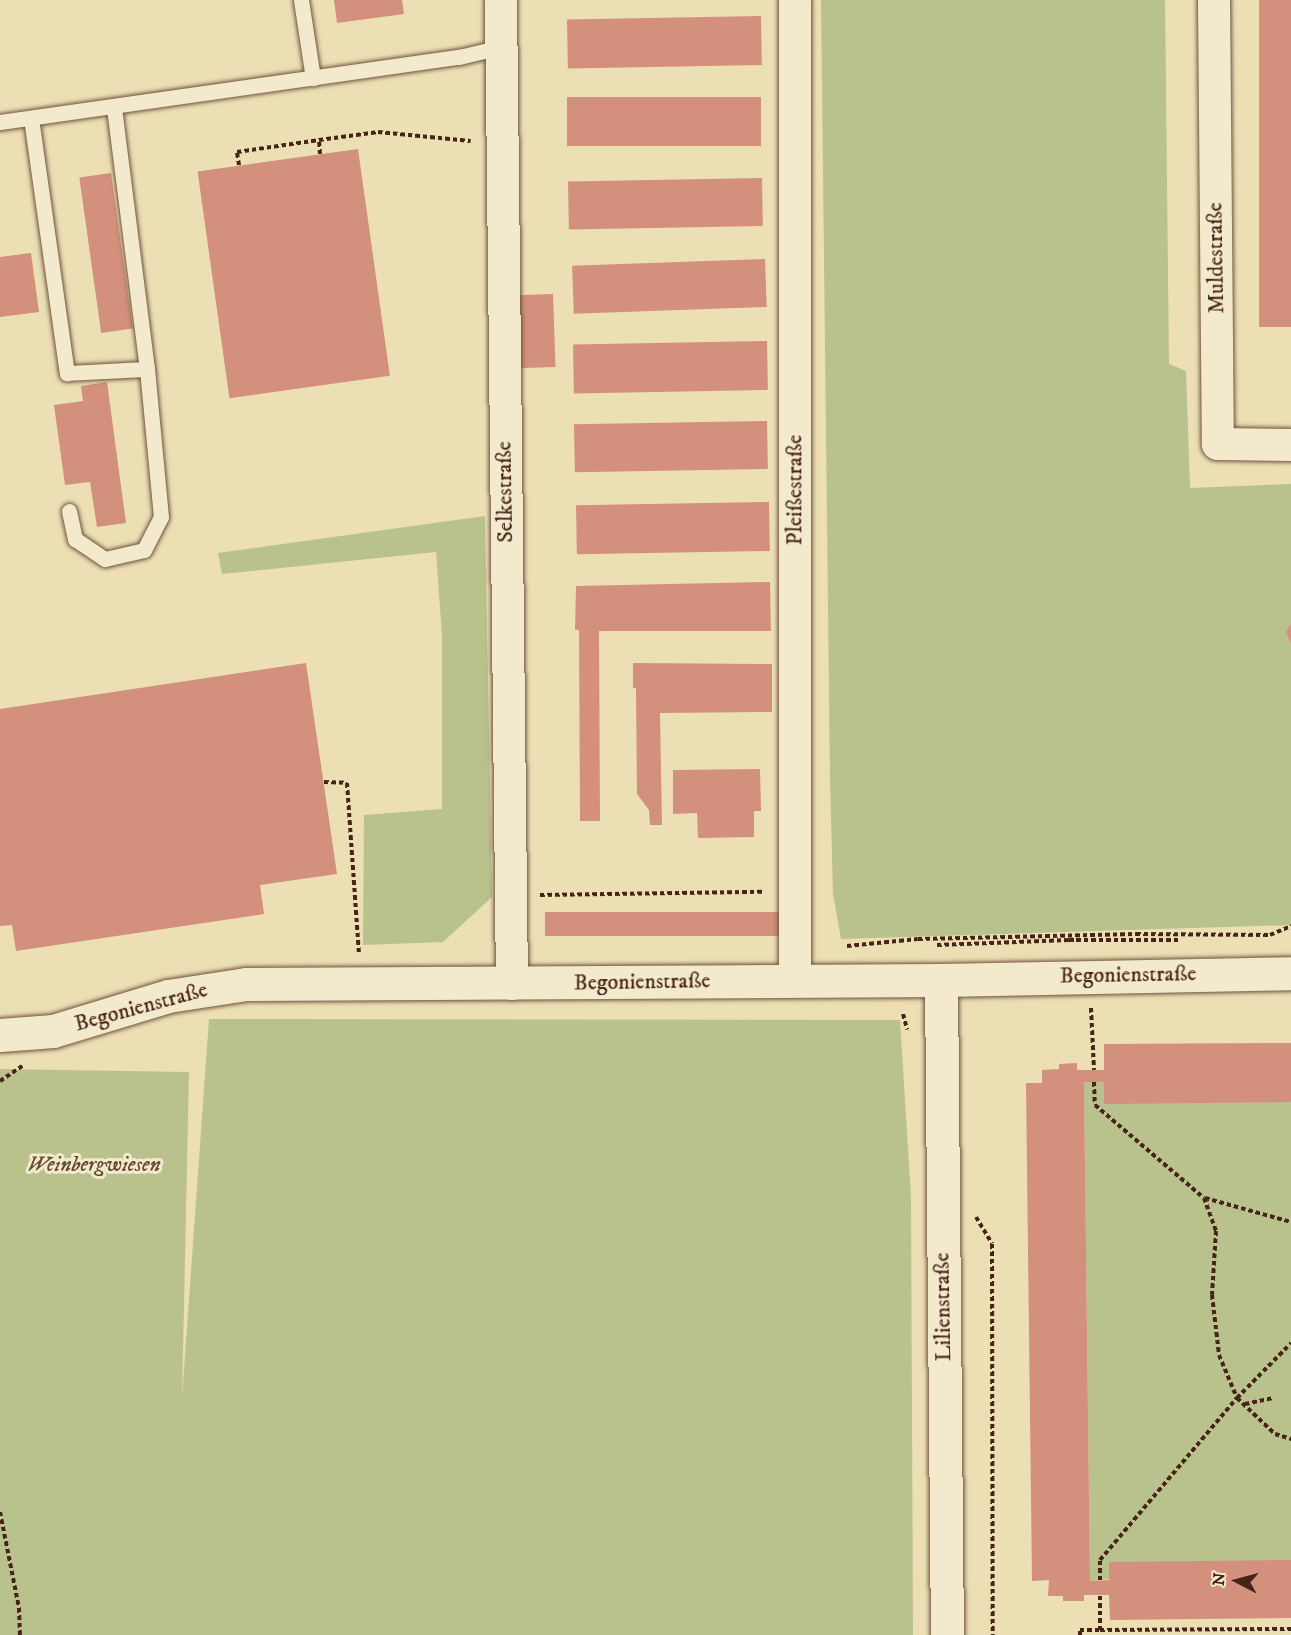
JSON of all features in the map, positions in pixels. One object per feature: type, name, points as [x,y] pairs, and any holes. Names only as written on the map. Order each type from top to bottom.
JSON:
[{"type":"street","name":"Selkestraße","points":[[501,0],[512,984]]},
{"type":"street","name":"Pleißestraße","points":[[795,0],[795,981]]},
{"type":"street","name":"Muldestraße","points":[[1214,0],[1218,444],[1291,445]]},
{"type":"street","name":"Begonienstraße","points":[[0,1035],[53,1031],[168,996],[246,984],[941,980],[1090,975],[1291,974]]},
{"type":"street","name":"Lilienstraße","points":[[941,980],[947,1635]]},
{"type":"lane","points":[[301,0],[314,78]]},
{"type":"lane","points":[[0,122],[459,57],[501,47]]},
{"type":"lane","points":[[69,511],[75,539],[105,560],[144,550],[161,517],[147,369],[114,106]]},
{"type":"lane","points":[[31,118],[66,373],[147,369]]},
{"type":"path","points":[[239,165],[237,152],[378,132],[482,142]]},
{"type":"path","points":[[319,140],[320,154]]},
{"type":"path","points":[[324,782],[347,783],[360,984]]},
{"type":"path","points":[[512,896],[795,891]]},
{"type":"path","points":[[845,946],[929,939],[1136,934],[1270,935],[1291,926]]},
{"type":"path","points":[[1090,975],[1094,1070]]},
{"type":"path","points":[[1094,1082],[1095,1105],[1204,1198],[1291,1222]]},
{"type":"path","points":[[1204,1198],[1216,1231],[1212,1295],[1219,1355],[1238,1398],[1275,1434],[1291,1439]]},
{"type":"path","points":[[976,1216],[992,1244],[993,1635]]},
{"type":"path","points":[[1100,1580],[1100,1560],[1238,1398],[1291,1343]]},
{"type":"path","points":[[1244,1405],[1273,1398]]},
{"type":"path","points":[[0,1512],[19,1608],[20,1635]]},
{"type":"path","points":[[1100,1595],[1101,1630]]},
{"type":"path","points":[[1080,1635],[1080,1630],[1291,1629]]},
{"type":"green space","points":[[821,0],[1165,0],[1169,364],[1186,371],[1190,488],[1291,484],[1291,925],[841,939],[833,894],[830,778]]},
{"type":"green space","points":[[485,516],[492,897],[443,942],[363,945],[364,815],[442,809],[442,636],[436,552],[222,574],[218,553]]},
{"type":"green space","name":"Weinbergwiesen","points":[[209,1019],[900,1020],[911,1197],[913,1635],[0,1635],[0,1069],[189,1072],[182,1398]]},
{"type":"green space","points":[[1084,1082],[1104,1082],[1291,1102],[1291,1560],[1090,1581]]},
{"type":"building","points":[[334,0],[402,0],[404,14],[337,23]]},
{"type":"building","points":[[1259,0],[1291,0],[1291,327],[1259,327]]},
{"type":"building","points":[[761,16],[762,65],[568,68],[567,19]]},
{"type":"building","points":[[567,97],[761,97],[761,146],[567,146]]},
{"type":"building","points":[[358,149],[390,376],[229,398],[198,172]]},
{"type":"building","points":[[111,173],[133,328],[101,333],[79,177]]},
{"type":"building","points":[[762,178],[763,226],[569,229],[568,181]]},
{"type":"building","points":[[31,253],[39,312],[0,317],[0,257]]},
{"type":"building","points":[[765,259],[767,307],[574,314],[572,266]]},
{"type":"building","points":[[553,294],[556,367],[518,368],[515,295]]},
{"type":"building","points":[[767,341],[768,390],[574,393],[573,344]]},
{"type":"building","points":[[107,382],[126,523],[97,527],[90,482],[65,485],[54,405],[83,401],[81,386]]},
{"type":"building","points":[[767,421],[768,469],[575,472],[574,424]]},
{"type":"building","points":[[769,502],[770,551],[577,554],[576,505]]},
{"type":"building","points":[[770,582],[771,631],[599,631],[600,821],[580,821],[579,630],[575,630],[576,586]]},
{"type":"building","points":[[1291,624],[1291,643],[1286,632]]},
{"type":"building","points":[[306,663],[337,874],[260,885],[264,914],[16,951],[12,925],[0,926],[0,709]]},
{"type":"building","points":[[633,663],[772,664],[772,712],[660,713],[662,825],[650,825],[649,810],[637,794],[636,688],[633,688]]},
{"type":"building","points":[[760,769],[761,811],[754,811],[754,837],[698,838],[697,813],[673,814],[673,770]]},
{"type":"building","points":[[545,912],[780,912],[780,936],[545,936]]},
{"type":"building","points":[[1291,1043],[1291,1102],[1104,1104],[1104,1082],[1084,1082],[1090,1581],[1109,1580],[1109,1562],[1291,1560],[1291,1618],[1110,1620],[1109,1595],[1084,1595],[1084,1601],[1063,1601],[1063,1596],[1048,1596],[1049,1580],[1032,1581],[1026,1083],[1042,1083],[1042,1070],[1059,1069],[1059,1064],[1077,1063],[1077,1070],[1104,1070],[1104,1044]]}]
